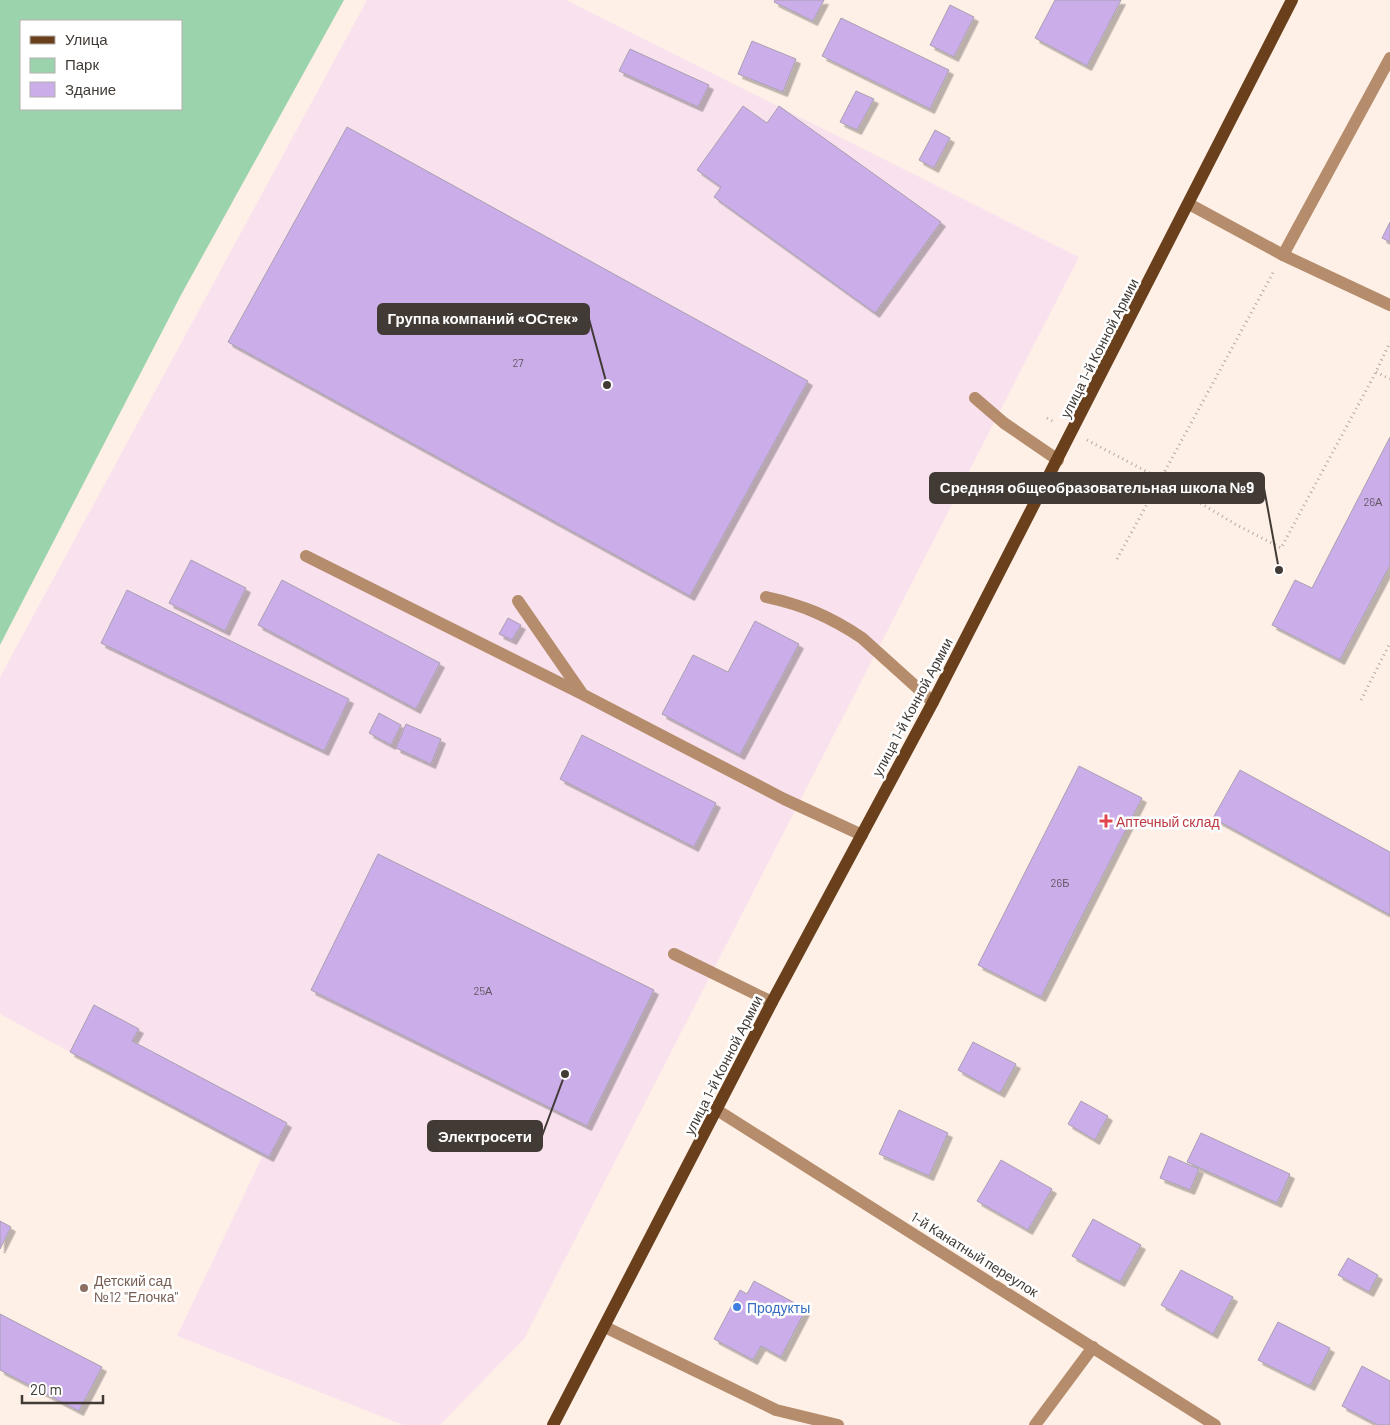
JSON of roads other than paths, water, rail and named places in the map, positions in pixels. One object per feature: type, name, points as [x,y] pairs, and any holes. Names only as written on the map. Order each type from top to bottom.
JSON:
[{"type":"main road","name":"улица 1-й Конной Армии","points":[[553,1425],[772,1002],[933,702],[1292,0]]},
{"type":"street","points":[[1283,255],[1390,58]]},
{"type":"street","points":[[1189,204],[1283,255],[1390,305]]},
{"type":"street","points":[[975,398],[1004,423],[1058,460]]},
{"type":"street","points":[[306,556],[582,694],[775,794],[862,835]]},
{"type":"street","points":[[766,597],[800,605],[849,629],[862,638],[933,702]]},
{"type":"street","points":[[518,602],[582,694]]},
{"type":"street","points":[[674,954],[772,1002]]},
{"type":"street","name":"1-й Канатный переулок","points":[[717,1110],[1215,1425]]},
{"type":"street","points":[[605,1327],[776,1410],[838,1425]]},
{"type":"street","points":[[1035,1425],[1094,1347]]},
{"type":"place","name":"Группа компаний «ОСтек»","points":[[607,385]]},
{"type":"place","name":"Средняя общеобразовательная школа №9","points":[[1279,570]]},
{"type":"place","name":"Аптечный склад","points":[[1106,821]]},
{"type":"place","name":"Электросети","points":[[565,1074]]},
{"type":"place","name":"Детский сад №12 \"Елочка\"","points":[[84,1288]]},
{"type":"place","name":"Продукты","points":[[737,1307]]}]
